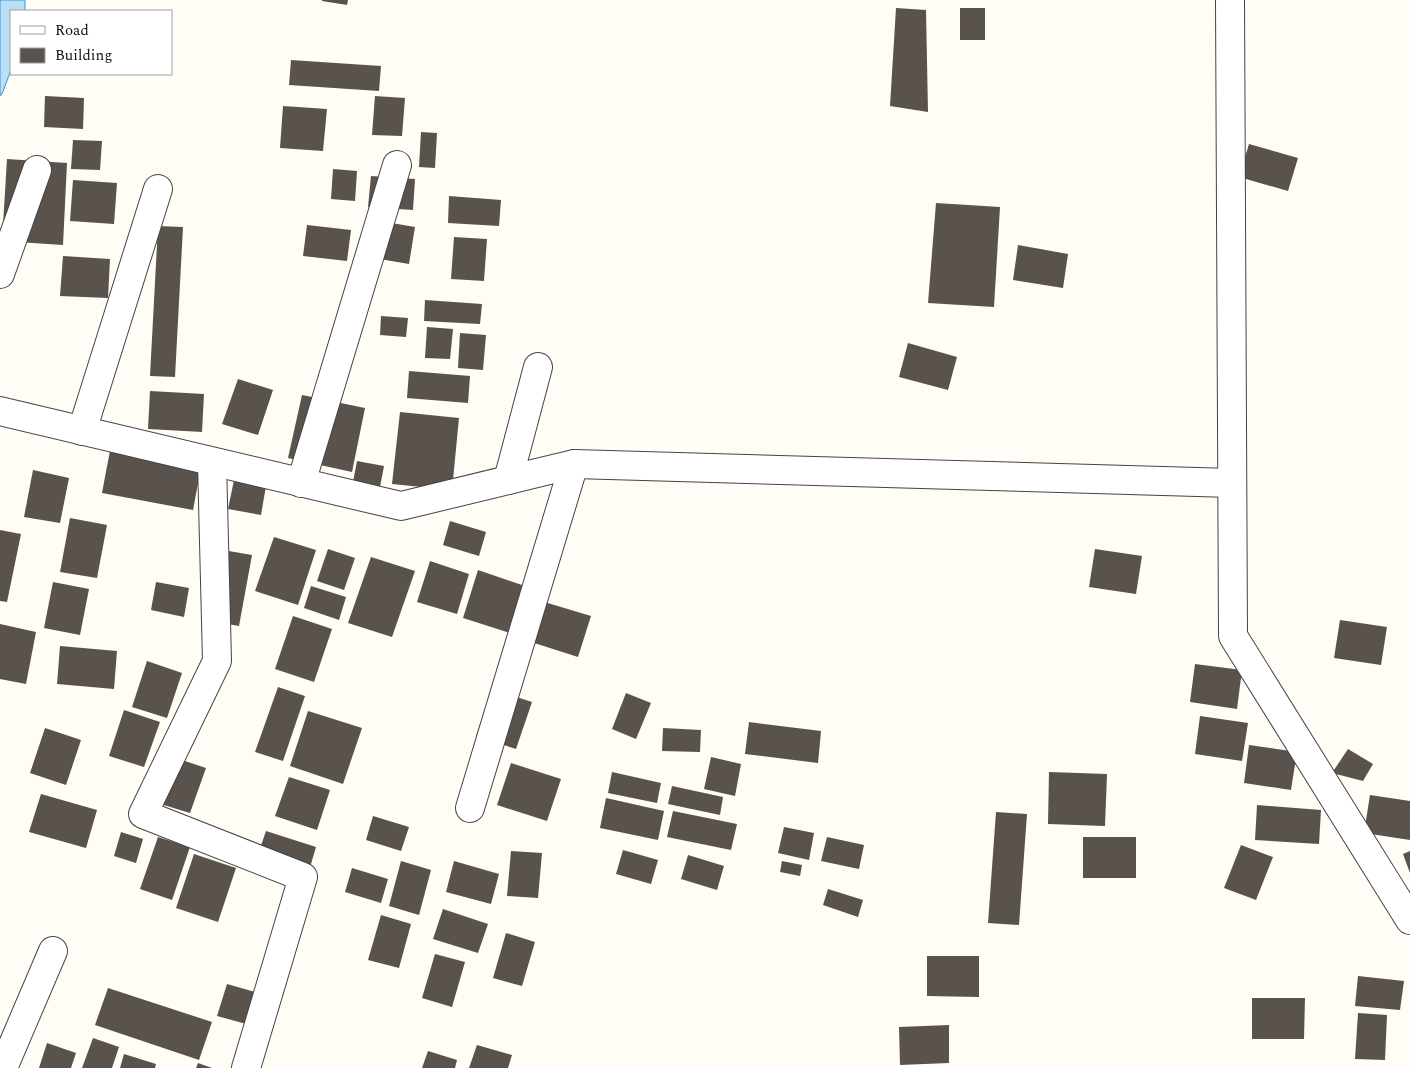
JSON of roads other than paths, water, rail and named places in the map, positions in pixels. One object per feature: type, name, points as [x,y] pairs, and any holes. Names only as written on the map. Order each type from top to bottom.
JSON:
[{"type":"street","points":[[1230,0],[1233,636],[1410,920]]},
{"type":"street","points":[[301,483],[397,165]]},
{"type":"street","points":[[0,274],[38,170]]},
{"type":"street","points":[[82,430],[158,190]]},
{"type":"street","points":[[508,480],[538,367]]},
{"type":"street","points":[[0,411],[401,506],[574,464],[1232,483]]},
{"type":"street","points":[[212,462],[217,661],[143,814],[303,876],[246,1068]]},
{"type":"street","points":[[470,808],[574,464]]},
{"type":"street","points":[[3,1068],[53,951]]},
{"type":"water","points":[[0,0],[25,0],[25,10],[10,10],[10,73],[0,96]]}]
